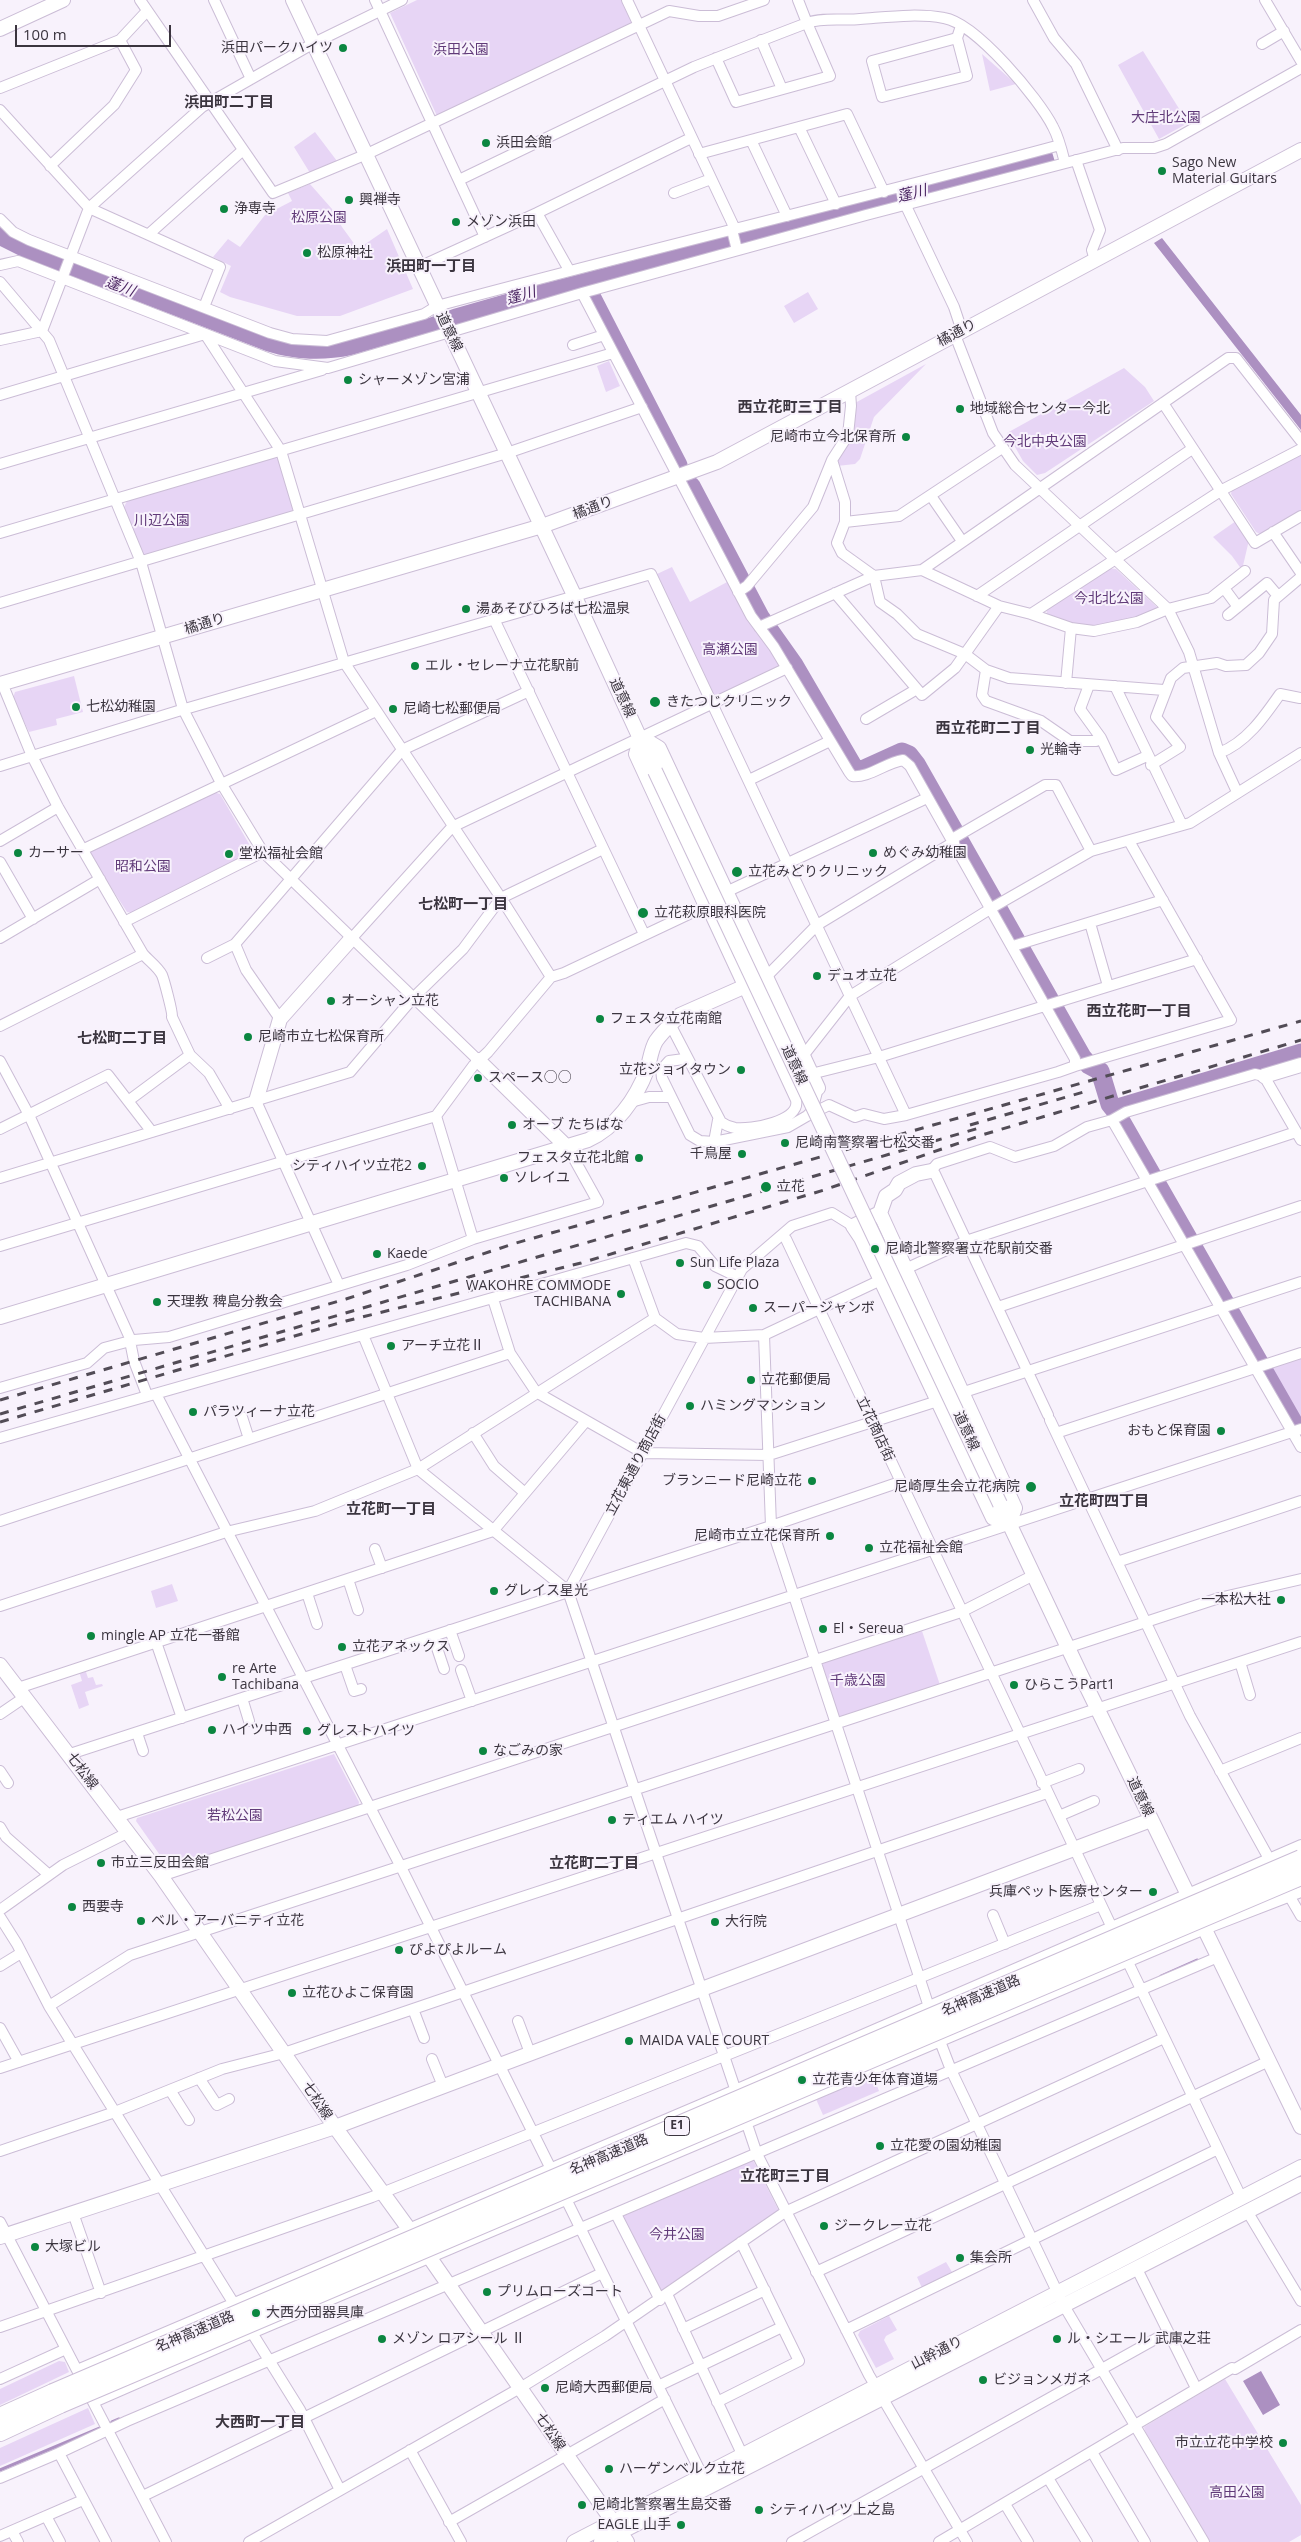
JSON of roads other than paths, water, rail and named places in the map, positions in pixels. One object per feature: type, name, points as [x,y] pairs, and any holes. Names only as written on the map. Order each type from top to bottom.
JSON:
[{"type":"highway","name":"名神高速道路","points":[[0,2432],[57,2398],[1301,1859]]},
{"type":"highway","name":"名神高速道路","points":[[0,2417],[57,2398],[1301,1876]]},
{"type":"street","points":[[0,29],[63,0]]},
{"type":"street","points":[[140,0],[273,194],[432,124],[640,27],[669,11],[699,16],[718,16],[764,0]]},
{"type":"street","points":[[214,0],[251,79]]},
{"type":"street","name":"道意線","points":[[293,0],[1068,1648],[1301,2126]]},
{"type":"street","points":[[375,0],[485,237]]},
{"type":"street","points":[[42,331],[89,208],[202,107],[314,43],[402,0]]},
{"type":"street","points":[[627,0],[711,179],[733,231],[737,250]]},
{"type":"street","points":[[716,58],[736,102],[830,76],[798,0]]},
{"type":"street","points":[[1033,0],[1054,38],[1076,64],[1116,147]]},
{"type":"street","points":[[1265,0],[1301,61]]},
{"type":"street","points":[[0,88],[120,40],[147,12]]},
{"type":"street","points":[[459,180],[716,58],[761,40],[814,20],[844,21],[896,15],[946,18],[962,26],[1010,67],[1053,127],[1066,163]]},
{"type":"street","points":[[958,38],[872,60],[882,97],[967,76],[958,38],[962,26]]},
{"type":"street","points":[[1262,44],[1284,31]]},
{"type":"street","points":[[50,166],[114,105],[136,70],[120,40]]},
{"type":"street","points":[[761,40],[782,89]]},
{"type":"street","points":[[0,464],[582,293],[737,250],[1066,163],[1116,147],[1154,148],[1166,144],[1301,68]]},
{"type":"street","points":[[0,110],[89,208],[220,267],[204,307]]},
{"type":"street","points":[[699,154],[847,114],[884,192]]},
{"type":"street","points":[[799,127],[836,204]]},
{"type":"street","points":[[419,268],[537,214],[692,138]]},
{"type":"street","points":[[751,140],[787,216]]},
{"type":"street","points":[[0,219],[13,232],[30,240],[204,307],[292,339],[327,342],[569,270],[733,231],[884,192],[901,190],[1060,144]]},
{"type":"street","points":[[149,234],[243,150]]},
{"type":"street","name":"橘通り","points":[[1,683],[542,526],[717,462],[1301,150]]},
{"type":"street","points":[[1076,160],[1100,230],[1092,250],[1095,260]]},
{"type":"street","points":[[674,193],[711,179]]},
{"type":"street","points":[[901,190],[905,205],[950,298],[958,333],[994,433],[1002,448],[1015,466],[1168,610],[1189,652],[1219,753],[1238,792]]},
{"type":"street","points":[[537,214],[569,270]]},
{"type":"street","points":[[0,265],[18,261],[275,361],[328,368]]},
{"type":"street","points":[[0,282],[48,340],[142,562],[183,709],[221,782],[263,852],[568,1148],[598,1202],[473,1239],[407,1264],[339,1286],[169,1337],[129,1341],[104,1348],[87,1363],[0,1388]]},
{"type":"street","points":[[582,293],[679,477],[762,625],[852,776],[860,777],[892,762],[903,760],[910,766],[928,798],[956,838],[1050,1003],[1075,1059],[1083,1063]]},
{"type":"street","points":[[0,340],[42,331]]},
{"type":"street","points":[[0,395],[205,334]]},
{"type":"street","points":[[205,334],[281,451],[344,662],[452,827],[502,898],[551,977]]},
{"type":"street","points":[[573,345],[604,335]]},
{"type":"street","points":[[0,533],[613,353]]},
{"type":"street","points":[[762,625],[874,576],[922,570],[1228,358],[1236,358],[1301,441]]},
{"type":"street","points":[[742,589],[813,507],[832,460],[848,435],[851,406],[850,391]]},
{"type":"street","points":[[1163,403],[1192,449],[1222,490],[1255,543],[1301,516]]},
{"type":"street","points":[[0,603],[507,453],[642,407]]},
{"type":"street","points":[[845,522],[899,516],[1002,448]]},
{"type":"street","points":[[977,596],[1192,449]]},
{"type":"street","points":[[1031,614],[1222,490],[1301,449]]},
{"type":"street","points":[[832,460],[845,502],[845,522],[837,543],[842,553],[874,576],[880,602],[917,634],[965,654],[986,670],[1009,678],[1164,690]]},
{"type":"street","points":[[931,496],[962,541]]},
{"type":"street","points":[[1273,532],[1301,573]]},
{"type":"street","points":[[922,570],[999,606],[1031,614],[1071,628],[1094,631],[1137,622],[1168,610],[1211,598],[1245,571]]},
{"type":"street","points":[[0,766],[183,709],[651,574],[906,1115]]},
{"type":"street","points":[[1089,685],[1080,709],[1101,738],[1116,770],[1149,761],[1180,748],[1156,717],[1164,690],[1171,678],[1183,668],[1193,666],[1217,663],[1226,666],[1246,665],[1259,653],[1272,634],[1274,600],[1301,577]]},
{"type":"street","points":[[1228,615],[1267,583],[1278,596]]},
{"type":"street","points":[[1224,588],[1238,607]]},
{"type":"street","points":[[835,593],[874,636],[922,696],[955,668],[965,654],[967,647],[999,606]]},
{"type":"street","points":[[494,619],[644,934]]},
{"type":"street","points":[[1066,683],[1071,628]]},
{"type":"street","points":[[339,1286],[256,1101],[280,1019],[452,827],[787,668]]},
{"type":"street","points":[[986,670],[982,695],[986,701],[1041,721],[1070,741],[1096,740],[1101,738]]},
{"type":"street","points":[[1,683],[32,756],[58,807],[143,954],[162,976],[173,1011],[172,1017],[190,1055],[209,1073],[230,1109]]},
{"type":"street","points":[[1115,686],[1149,761],[1182,825]]},
{"type":"street","points":[[866,718],[917,690]]},
{"type":"street","points":[[206,958],[235,944],[402,750],[528,692]]},
{"type":"street","points":[[1219,753],[1227,750],[1259,724],[1280,694],[1300,698]]},
{"type":"street","points":[[82,850],[221,782],[376,711]]},
{"type":"street","points":[[641,737],[659,748],[812,1074],[818,1088],[815,1104],[808,1116]]},
{"type":"street","points":[[641,737],[636,754],[797,1104],[793,1114],[772,1123],[740,1128],[732,1127],[718,1120]]},
{"type":"street","points":[[749,780],[830,741]]},
{"type":"street","points":[[780,1067],[803,1056],[850,996],[995,906],[1091,851],[1190,823],[1301,753]]},
{"type":"street","points":[[0,1317],[568,1148],[592,1138],[614,1123],[632,1102],[646,1072],[655,1042],[680,1015],[766,977],[818,925],[956,838],[1045,785],[1056,785],[1091,851]]},
{"type":"street","points":[[726,892],[928,798]]},
{"type":"street","points":[[0,841],[58,807]]},
{"type":"street","points":[[689,1062],[673,1059],[663,1066],[662,1078],[690,1135],[700,1141],[714,1142],[788,1127],[829,1105],[855,1117],[864,1114],[884,1119],[906,1115],[1231,1020],[1129,841]]},
{"type":"street","points":[[0,1178],[350,1072],[413,998],[463,949],[502,898],[603,849]]},
{"type":"street","points":[[124,922],[263,852]]},
{"type":"street","points":[[1,866],[33,918]]},
{"type":"street","points":[[0,938],[100,879]]},
{"type":"street","points":[[1017,945],[1163,900]]},
{"type":"street","points":[[0,1246],[436,1116],[478,1060],[488,1052],[551,977],[564,973],[706,906]]},
{"type":"street","points":[[1090,922],[1108,986]]},
{"type":"street","points":[[235,944],[246,970],[280,1019]]},
{"type":"street","points":[[0,1026],[143,954]]},
{"type":"street","points":[[812,1074],[879,1056],[1197,959]]},
{"type":"street","points":[[670,1024],[718,1120],[714,1142]]},
{"type":"street","points":[[128,1101],[190,1055]]},
{"type":"street","points":[[0,1061],[29,1115],[106,1286],[129,1341],[134,1361],[188,1458],[401,1867],[702,2475]]},
{"type":"street","points":[[1010,1524],[1015,1508],[880,1213],[886,1196],[896,1190],[899,1183],[916,1174],[931,1171],[936,1164],[990,1147],[1015,1157],[1046,1149],[1087,1127],[1255,1074],[1264,1076],[1301,1065]]},
{"type":"street","points":[[0,1129],[108,1075],[152,1132]]},
{"type":"street","points":[[633,1258],[655,1318],[676,1334],[704,1338],[764,1334],[966,1241],[1151,1179],[1298,1136],[1264,1076]]},
{"type":"street","points":[[632,1102],[649,1097],[671,1096]]},
{"type":"street","points":[[436,1116],[473,1239]]},
{"type":"street","points":[[1116,1118],[1297,1430],[1301,1447]]},
{"type":"street","points":[[931,1171],[935,1174],[1174,1683],[1220,1771],[1301,1916]]},
{"type":"street","points":[[998,1307],[1301,1206]]},
{"type":"street","name":"立花東通り商店街","points":[[568,1591],[742,1269],[792,1226],[832,1213],[853,1226]]},
{"type":"street","points":[[880,1213],[853,1226],[861,1238],[993,1518],[1010,1524]]},
{"type":"street","name":"立花商店街","points":[[786,1239],[961,1612],[1241,2197]]},
{"type":"street","points":[[0,1438],[691,1243],[705,1252],[715,1266],[738,1277]]},
{"type":"street","points":[[493,1299],[510,1353],[536,1392],[642,1453],[768,1455],[1301,1282]]},
{"type":"street","points":[[0,1606],[226,1532],[315,1511],[418,1469],[536,1392],[655,1318]]},
{"type":"street","points":[[764,1334],[771,1526],[940,2042],[951,2070],[1060,2298],[1204,2542]]},
{"type":"street","points":[[363,1335],[418,1469],[568,1591],[757,2154],[878,2391],[967,2542]]},
{"type":"street","points":[[0,1521],[510,1353]]},
{"type":"street","points":[[1056,1433],[1301,1353]]},
{"type":"street","points":[[242,1416],[250,1438]]},
{"type":"street","points":[[0,1714],[21,1692],[156,1642],[493,1531],[586,1421]]},
{"type":"street","points":[[118,1817],[1297,1430]]},
{"type":"street","points":[[473,1433],[494,1466],[525,1494]]},
{"type":"street","points":[[70,1754],[771,1526],[900,1482]]},
{"type":"street","points":[[1117,1562],[1301,1501]]},
{"type":"street","points":[[375,1549],[382,1568]]},
{"type":"street","points":[[162,1876],[961,1612],[1034,1575]]},
{"type":"street","points":[[348,1579],[358,1610]]},
{"type":"street","points":[[49,2006],[122,1958],[1220,1598],[1301,1579]]},
{"type":"street","points":[[307,1593],[317,1624]]},
{"type":"street","points":[[450,1630],[458,1656]]},
{"type":"street","points":[[432,1636],[444,1669]]},
{"type":"street","points":[[156,1642],[182,1718]]},
{"type":"street","points":[[0,2068],[1301,1642]]},
{"type":"street","points":[[1240,1662],[1250,1695]]},
{"type":"street","name":"七松線","points":[[0,1665],[162,1876],[381,2193],[430,2258],[620,2532]]},
{"type":"street","points":[[345,1665],[354,1691],[361,1688]]},
{"type":"street","points":[[461,1670],[472,1700]]},
{"type":"street","points":[[242,1698],[249,1721]]},
{"type":"street","points":[[137,1732],[143,1751]]},
{"type":"street","points":[[1220,1771],[1301,1738]]},
{"type":"street","points":[[0,2152],[114,2112],[233,2066],[284,2053],[877,1851],[1045,1788],[1079,1769]]},
{"type":"street","points":[[0,1771],[8,1783]]},
{"type":"street","points":[[1059,1816],[1094,1801]]},
{"type":"street","points":[[3,2236],[335,2127],[1152,1820]]},
{"type":"street","points":[[0,1826],[6,1837],[48,1874]]},
{"type":"street","points":[[0,1910],[48,1874],[129,1832]]},
{"type":"street","points":[[77,2370],[550,2167],[735,2090],[1301,1845]]},
{"type":"street","points":[[94,2402],[566,2199],[1205,1929],[1301,1892]]},
{"type":"street","points":[[0,2327],[381,2193],[1101,1905]]},
{"type":"street","points":[[993,1915],[1004,1944]]},
{"type":"street","points":[[0,1917],[72,2045],[303,2417],[340,2490]]},
{"type":"street","points":[[0,1966],[21,1953]]},
{"type":"street","points":[[0,2478],[268,2360],[448,2286],[1218,1957]]},
{"type":"street","points":[[413,2009],[424,2038]]},
{"type":"street","points":[[518,2021],[530,2053]]},
{"type":"street","points":[[0,2028],[19,2062]]},
{"type":"street","points":[[248,2542],[520,2388],[627,2322],[785,2212],[1164,2038]]},
{"type":"street","points":[[432,2059],[443,2086]]},
{"type":"street","points":[[816,2272],[1269,2061]]},
{"type":"street","points":[[200,2078],[217,2105],[229,2099]]},
{"type":"street","points":[[170,2090],[189,2120]]},
{"type":"street","points":[[846,2330],[1218,2149]]},
{"type":"street","name":"山幹通り","points":[[601,2542],[878,2391],[1060,2298],[1241,2197],[1301,2167]]},
{"type":"street","name":"山幹通り","points":[[1060,2298],[1136,2267],[1301,2184]]},
{"type":"street","points":[[1247,2211],[1301,2301]]},
{"type":"street","points":[[73,2213],[101,2293]]},
{"type":"street","points":[[616,2214],[683,2329],[742,2454]]},
{"type":"street","points":[[0,2222],[3,2236],[47,2312],[166,2542]]},
{"type":"street","points":[[717,2402],[799,2362],[741,2242]]},
{"type":"street","points":[[1136,2267],[1196,2388]]},
{"type":"street","points":[[143,2496],[602,2273]]},
{"type":"street","points":[[683,2329],[765,2290]]},
{"type":"street","points":[[658,2386],[782,2327]]},
{"type":"street","points":[[940,2542],[1196,2388],[1232,2368],[1235,2369],[1301,2330]]},
{"type":"street","points":[[792,2542],[1168,2332]]},
{"type":"street","points":[[0,2380],[66,2349]]},
{"type":"street","name":"山幹通り","points":[[574,2542],[620,2532],[702,2475],[742,2454],[878,2391]]},
{"type":"street","points":[[449,2522],[665,2399]]},
{"type":"street","points":[[410,2450],[461,2542]]},
{"type":"street","points":[[1092,2452],[1145,2542]]},
{"type":"street","points":[[59,2453],[106,2542]]},
{"type":"street","points":[[1048,2478],[1086,2542]]},
{"type":"street","points":[[0,2536],[83,2500]]},
{"type":"street","points":[[1005,2504],[1028,2542]]},
{"type":"street","points":[[46,2516],[60,2542]]},
{"type":"street","points":[[12,2531],[18,2542]]},
{"type":"water","name":"蓬川","points":[[1052,152],[1055,162],[586,287],[352,355],[330,358],[298,358],[266,351],[22,257],[0,246],[0,227],[25,244],[275,338],[338,343],[426,319],[453,309],[530,287]]},
{"type":"water","points":[[1162,238],[1301,415],[1301,430],[1154,243]]},
{"type":"water","points":[[1261,2371],[1280,2405],[1263,2415],[1243,2381]]},
{"type":"waterway","points":[[591,296],[678,465]]},
{"type":"waterway","points":[[691,486],[760,617],[794,665],[854,768],[860,771],[902,752],[909,755],[916,764],[1082,1057],[1089,1065],[1100,1071],[1110,1104],[1114,1109],[1301,1053]]},
{"type":"waterway","points":[[1114,1109],[1301,1436]]},
{"type":"waterway","points":[[1161,1976],[1197,1960]]},
{"type":"waterway","points":[[112,2422],[119,2419]]},
{"type":"waterway","points":[[0,2470],[100,2428]]},
{"type":"railway","points":[[0,1400],[346,1299],[516,1243],[1301,1021]]},
{"type":"railway","points":[[0,1422],[346,1321],[581,1263],[824,1190],[982,1135],[1301,1040]]},
{"type":"railway","points":[[970,1125],[1087,1091]]},
{"type":"railway","points":[[0,1414],[979,1128]]},
{"type":"place","name":"浜田パークハイツ","points":[[343,48]]},
{"type":"place","name":"浜田会館","points":[[486,143]]},
{"type":"place","name":"Sago New Material Guitars","points":[[1162,171]]},
{"type":"place","name":"興禅寺","points":[[349,200]]},
{"type":"place","name":"浄専寺","points":[[224,209]]},
{"type":"place","name":"メゾン浜田","points":[[456,222]]},
{"type":"place","name":"松原神社","points":[[307,253]]},
{"type":"place","name":"シャーメゾン宮浦","points":[[348,380]]},
{"type":"place","name":"地域総合センター今北","points":[[960,409]]},
{"type":"place","name":"尼崎市立今北保育所","points":[[906,437]]},
{"type":"place","name":"湯あそびひろば七松温泉","points":[[466,609]]},
{"type":"place","name":"エル・セレーナ立花駅前","points":[[415,666]]},
{"type":"place","name":"きたつじクリニック","points":[[655,702]]},
{"type":"place","name":"七松幼稚園","points":[[76,707]]},
{"type":"place","name":"尼崎七松郵便局","points":[[393,709]]},
{"type":"place","name":"光輪寺","points":[[1030,750]]},
{"type":"place","name":"カーサー","points":[[18,853]]},
{"type":"place","name":"めぐみ幼稚園","points":[[873,853]]},
{"type":"place","name":"堂松福祉会館","points":[[229,854]]},
{"type":"place","name":"立花みどりクリニック","points":[[737,872]]},
{"type":"place","name":"立花萩原眼科医院","points":[[643,913]]},
{"type":"place","name":"デュオ立花","points":[[817,976]]},
{"type":"place","name":"オーシャン立花","points":[[331,1001]]},
{"type":"place","name":"フェスタ立花南館","points":[[600,1019]]},
{"type":"place","name":"尼崎市立七松保育所","points":[[248,1037]]},
{"type":"place","name":"立花ジョイタウン","points":[[741,1070]]},
{"type":"place","name":"スペース○○","points":[[478,1078]]},
{"type":"place","name":"オーブ たちばな","points":[[512,1125]]},
{"type":"place","name":"尼崎南警察署七松交番","points":[[785,1143]]},
{"type":"place","name":"千鳥屋","points":[[742,1154]]},
{"type":"place","name":"フェスタ立花北館","points":[[639,1158]]},
{"type":"place","name":"シティハイツ立花2","points":[[422,1166]]},
{"type":"place","name":"ソレイユ","points":[[504,1178]]},
{"type":"place","name":"立花","points":[[766,1187]]},
{"type":"place","name":"尼崎北警察署立花駅前交番","points":[[875,1249]]},
{"type":"place","name":"Kaede","points":[[377,1254]]},
{"type":"place","name":"Sun Life Plaza","points":[[680,1263]]},
{"type":"place","name":"SOCIO","points":[[707,1285]]},
{"type":"place","name":"WAKOHRE COMMODE TACHIBANA","points":[[621,1294]]},
{"type":"place","name":"天理教 稗島分教会","points":[[157,1302]]},
{"type":"place","name":"スーパージャンボ","points":[[753,1308]]},
{"type":"place","name":"アーチ立花Ⅱ","points":[[391,1346]]},
{"type":"place","name":"立花郵便局","points":[[751,1380]]},
{"type":"place","name":"ハミングマンション","points":[[690,1406]]},
{"type":"place","name":"パラツィーナ立花","points":[[193,1412]]},
{"type":"place","name":"おもと保育園","points":[[1221,1431]]},
{"type":"place","name":"ブランニード尼崎立花","points":[[812,1481]]},
{"type":"place","name":"尼崎厚生会立花病院","points":[[1031,1487]]},
{"type":"place","name":"尼崎市立立花保育所","points":[[830,1536]]},
{"type":"place","name":"立花福祉会館","points":[[869,1548]]},
{"type":"place","name":"グレイス星光","points":[[494,1591]]},
{"type":"place","name":"一本松大社","points":[[1281,1600]]},
{"type":"place","name":"El・Sereua","points":[[823,1629]]},
{"type":"place","name":"mingle AP 立花一番館","points":[[91,1636]]},
{"type":"place","name":"立花アネックス","points":[[342,1647]]},
{"type":"place","name":"re Arte Tachibana","points":[[222,1677]]},
{"type":"place","name":"ひらこうPart1","points":[[1014,1685]]},
{"type":"place","name":"ハイツ中西","points":[[212,1730]]},
{"type":"place","name":"グレストハイツ","points":[[307,1731]]},
{"type":"place","name":"なごみの家","points":[[483,1751]]},
{"type":"place","name":"ティエム ハイツ","points":[[612,1820]]},
{"type":"place","name":"市立三反田会館","points":[[101,1863]]},
{"type":"place","name":"兵庫ペット医療センター","points":[[1153,1892]]},
{"type":"place","name":"西要寺","points":[[72,1907]]},
{"type":"place","name":"ベル・アーバニティ立花","points":[[141,1921]]},
{"type":"place","name":"大行院","points":[[715,1922]]},
{"type":"place","name":"ぴよぴよルーム","points":[[399,1950]]},
{"type":"place","name":"立花ひよこ保育園","points":[[292,1993]]},
{"type":"place","name":"MAIDA VALE COURT","points":[[629,2041]]},
{"type":"place","name":"立花青少年体育道場","points":[[802,2080]]},
{"type":"place","name":"立花愛の園幼稚園","points":[[880,2146]]},
{"type":"place","name":"ジークレー立花","points":[[824,2226]]},
{"type":"place","name":"大塚ビル","points":[[35,2247]]},
{"type":"place","name":"集会所","points":[[960,2258]]},
{"type":"place","name":"プリムローズコート","points":[[487,2292]]},
{"type":"place","name":"大西分団器具庫","points":[[256,2313]]},
{"type":"place","name":"メゾン ロアシール Ⅱ","points":[[382,2339]]},
{"type":"place","name":"ル・シエール 武庫之荘","points":[[1057,2339]]},
{"type":"place","name":"ビジョンメガネ","points":[[983,2380]]},
{"type":"place","name":"尼崎大西郵便局","points":[[545,2388]]},
{"type":"place","name":"市立立花中学校","points":[[1283,2443]]},
{"type":"place","name":"ハーゲンベルク立花","points":[[609,2469]]},
{"type":"place","name":"尼崎北警察署生島交番","points":[[582,2505]]},
{"type":"place","name":"シティハイツ上之島","points":[[759,2510]]},
{"type":"place","name":"EAGLE 山手","points":[[681,2525]]},
{"type":"district","name":"浜田町二丁目","points":[[229,103]]},
{"type":"district","name":"浜田町一丁目","points":[[431,267]]},
{"type":"district","name":"西立花町三丁目","points":[[790,408]]},
{"type":"district","name":"西立花町二丁目","points":[[988,729]]},
{"type":"district","name":"七松町一丁目","points":[[463,905]]},
{"type":"district","name":"西立花町一丁目","points":[[1139,1012]]},
{"type":"district","name":"七松町二丁目","points":[[122,1039]]},
{"type":"district","name":"立花町四丁目","points":[[1104,1502]]},
{"type":"district","name":"立花町一丁目","points":[[391,1510]]},
{"type":"district","name":"立花町二丁目","points":[[594,1864]]},
{"type":"district","name":"立花町三丁目","points":[[785,2177]]},
{"type":"district","name":"大西町一丁目","points":[[260,2423]]},
{"type":"park label","name":"浜田公園","points":[[461,50]]},
{"type":"park label","name":"大庄北公園","points":[[1166,118]]},
{"type":"park label","name":"松原公園","points":[[319,218]]},
{"type":"park label","name":"今北中央公園","points":[[1045,442]]},
{"type":"park label","name":"川辺公園","points":[[162,521]]},
{"type":"park label","name":"今北北公園","points":[[1109,599]]},
{"type":"park label","name":"高瀬公園","points":[[730,650]]},
{"type":"park label","name":"昭和公園","points":[[143,867]]},
{"type":"park label","name":"千歳公園","points":[[858,1681]]},
{"type":"park label","name":"若松公園","points":[[235,1816]]},
{"type":"park label","name":"今井公園","points":[[677,2235]]},
{"type":"park label","name":"高田公園","points":[[1237,2493]]}]
